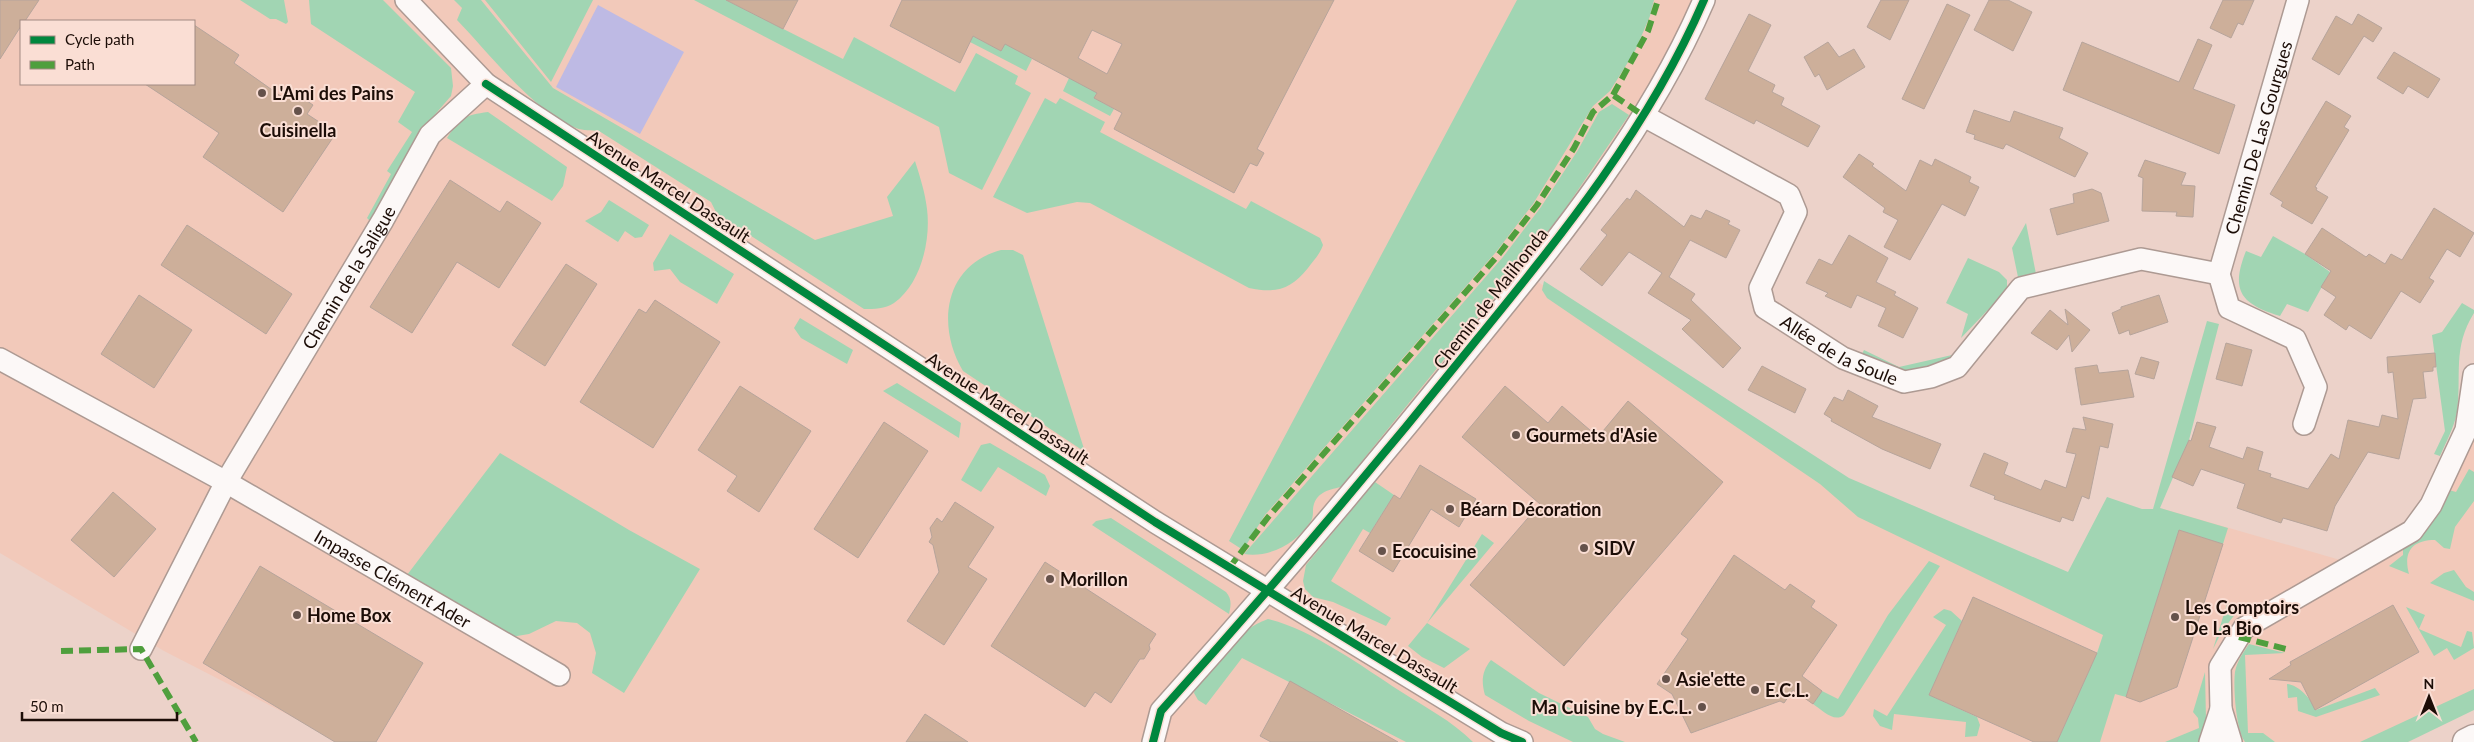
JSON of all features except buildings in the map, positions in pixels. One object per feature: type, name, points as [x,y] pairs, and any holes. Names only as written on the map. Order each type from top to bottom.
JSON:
[{"type":"main road","points":[[2466,742],[2474,738]]},
{"type":"street","name":"Avenue Marcel Dassault","points":[[406,0],[486,84],[1155,522],[1501,733],[1522,742]]},
{"type":"street","name":"Chemin de Malihonda","points":[[1153,742],[1161,711],[1386,453],[1592,193],[1660,90],[1704,0]]},
{"type":"street","name":"Chemin De Las Gourgues","points":[[2219,274],[2298,0]]},
{"type":"street","name":"Chemin de la Saligue","points":[[141,649],[226,482],[383,220],[430,135],[486,84]]},
{"type":"street","name":"Allée de la Soule","points":[[1644,116],[1789,195],[1796,212],[1760,288],[1765,308],[1843,358],[1904,382],[1931,377],[1957,367],[2021,288],[2142,259],[2219,274]]},
{"type":"street","points":[[2219,274],[2229,308],[2295,339],[2316,387],[2304,424]]},
{"type":"street","points":[[0,359],[226,482]]},
{"type":"street","points":[[2231,742],[2221,709],[2220,667],[2244,628],[2412,531],[2431,505],[2466,430],[2474,375]]},
{"type":"street","name":"Impasse Clément Ader","points":[[226,482],[559,675]]},
{"type":"street","points":[[2210,742],[2221,709]]},
{"type":"shaded area","points":[[0,0],[1704,0],[1695,22],[1529,276],[1801,458],[2104,631],[2160,508],[2354,564],[2431,505],[2474,375],[2474,698],[2384,742],[341,742],[164,651],[0,553]]},
{"type":"shaded area","points":[[598,5],[684,52],[640,134],[556,87]]},
{"type":"green space","points":[[240,0],[284,0],[288,22],[286,24],[276,19],[270,19]]},
{"type":"green space","points":[[309,0],[383,0],[451,68],[453,86],[451,96],[419,133],[372,223],[367,218],[391,174],[387,171],[412,132],[398,122],[415,92],[311,24]]},
{"type":"green space","points":[[454,0],[481,0],[553,88],[815,240],[893,216],[887,197],[915,161],[925,197],[928,221],[922,260],[911,285],[891,305],[864,309],[717,214],[711,202],[599,131],[579,129],[560,120],[528,95],[457,20],[462,8]]},
{"type":"green space","points":[[485,0],[593,0],[551,82]]},
{"type":"green space","points":[[694,0],[726,0],[843,59],[854,37],[955,92],[976,53],[1018,76],[1015,84],[1031,93],[982,190],[949,173],[939,127]]},
{"type":"green space","points":[[1517,0],[1654,0],[1650,16],[1635,51],[1610,91],[1593,106],[1533,204],[1496,252],[1265,515],[1243,550],[1229,541]]},
{"type":"green space","points":[[973,36],[1001,51],[1008,38],[1030,50],[1028,56],[1032,59],[1026,71],[970,42]]},
{"type":"green space","points":[[1069,78],[1101,84],[1094,98],[1114,109],[1110,116],[1063,91]]},
{"type":"green space","points":[[1045,98],[1056,104],[1060,98],[1105,122],[1100,132],[1246,209],[1251,201],[1320,238],[1323,245],[1315,260],[1296,281],[1289,285],[1275,290],[1259,290],[1249,288],[1090,203],[1077,202],[1027,213],[993,197]]},
{"type":"green space","points":[[1612,104],[1629,115],[1561,215],[1341,487],[1322,493],[1316,499],[1311,521],[1291,542],[1263,554],[1244,554],[1503,257],[1541,207],[1578,150],[1599,112]]},
{"type":"green space","points":[[488,112],[567,167],[563,186],[552,201],[447,138],[456,126],[468,116]]},
{"type":"green space","points":[[609,200],[649,225],[642,237],[635,238],[625,231],[618,242],[585,221],[601,212]]},
{"type":"green space","points":[[2026,223],[2036,274],[2018,277],[2012,248]]},
{"type":"green space","points":[[670,234],[734,274],[717,304],[680,282],[670,269],[654,271],[653,263]]},
{"type":"green space","points":[[2273,236],[2305,254],[2330,272],[2308,312],[2287,304],[2280,316],[2256,306],[2242,294],[2239,286],[2239,276],[2246,251],[2261,257]]},
{"type":"green space","points":[[1001,250],[1013,250],[1023,255],[1085,452],[963,371],[955,353],[948,317],[950,299],[957,283],[967,269],[982,258]]},
{"type":"green space","points":[[1968,258],[1999,272],[2007,280],[2007,290],[1961,338],[1968,314],[1946,303]]},
{"type":"green space","points":[[1544,281],[1849,478],[2068,572],[2107,497],[2142,509],[2153,509],[2207,321],[2219,324],[2189,440],[2160,508],[2228,528],[2223,544],[2179,530],[2126,697],[2115,694],[2100,742],[2057,742],[2097,653],[2103,635],[1858,517],[1820,484],[1547,298],[1542,290]]},
{"type":"green space","points":[[2462,303],[2474,310],[2474,313],[2467,326],[2460,350],[2456,418],[2440,456],[2434,454],[2445,431],[2432,335],[2442,332]]},
{"type":"green space","points":[[800,318],[853,350],[847,364],[801,338],[794,328]]},
{"type":"green space","points":[[1864,350],[1899,367],[1952,355],[1942,364],[1906,374],[1860,358]]},
{"type":"green space","points":[[897,383],[961,423],[959,438],[883,391]]},
{"type":"green space","points":[[990,443],[1045,475],[1050,486],[1046,496],[998,467],[981,492],[961,480],[981,445]]},
{"type":"green space","points":[[500,453],[629,530],[700,569],[624,693],[592,673],[596,653],[590,633],[577,623],[556,621],[529,634],[511,637],[407,575]]},
{"type":"green space","points":[[2469,469],[2474,472],[2474,501],[2455,527],[2450,549],[2444,548],[2435,540],[2420,542],[2411,549],[2407,559],[2409,574],[2389,566],[2403,555],[2403,546],[2449,490],[2456,492]]},
{"type":"green space","points":[[1375,482],[1394,495],[1370,533],[1363,529],[1331,581],[1391,618],[1386,626],[1333,602],[1313,597],[1305,589],[1303,581],[1306,565]]},
{"type":"green space","points":[[1111,518],[1226,592],[1230,602],[1229,614],[1092,525],[1096,521]]},
{"type":"green space","points":[[1482,534],[1494,543],[1427,623]]},
{"type":"green space","points":[[1929,561],[1940,566],[1844,715],[1836,718],[1832,717],[1813,704],[1822,691],[1838,699],[1888,615]]},
{"type":"green space","points":[[2454,570],[2466,587],[2474,592],[2474,601],[2430,583],[2444,573]]},
{"type":"green space","points":[[2228,601],[2236,613],[2222,631],[2213,649]]},
{"type":"green space","points":[[2406,607],[2425,615],[2419,629],[2461,647],[2467,631],[2472,632],[2474,648],[2454,660],[2447,648],[2434,656]]},
{"type":"green space","points":[[1944,609],[1951,611],[1962,621],[1929,695],[1977,717],[1980,725],[1977,736],[1965,737],[1966,722],[1894,714],[1892,730],[1880,726],[1873,716],[1874,709],[1887,716],[1946,625],[1933,617]]},
{"type":"green space","points":[[1268,619],[1302,631],[1336,650],[1447,721],[1473,742],[1406,742],[1242,658],[1206,705],[1198,700],[1194,693],[1196,685],[1220,657],[1247,630]]},
{"type":"green space","points":[[1427,623],[1470,649],[1444,668],[1422,657],[1408,646]]},
{"type":"green space","points":[[2249,644],[2285,653],[2245,655],[2248,733],[2263,733],[2275,742],[2245,742],[2239,728],[2234,688],[2235,672]]},
{"type":"green space","points":[[1491,660],[1539,693],[1588,717],[1595,729],[1603,734],[1625,742],[1573,742],[1529,721],[1485,695],[1483,676]]},
{"type":"green space","points":[[2205,672],[2206,720],[2201,742],[2165,742],[2199,728],[2198,718],[2193,712]]},
{"type":"green space","points":[[2287,684],[2296,687],[2304,693],[2316,710],[2375,688],[2380,695],[2316,717],[2298,711],[2297,697],[2288,698]]},
{"type":"green space","points":[[2474,689],[2474,710],[2408,742],[2360,742]]},
{"type":"marked path","points":[[1613,95],[1648,31],[1658,0]]},
{"type":"marked path","points":[[1229,568],[1269,516],[1499,254],[1537,205],[1574,148],[1593,112],[1613,95],[1644,116]]},
{"type":"marked path","points":[[2239,637],[2290,650]]},
{"type":"marked path","points":[[61,651],[141,649],[196,742]]},
{"type":"cycle path","points":[[1153,742],[1161,711],[1359,483],[1507,303],[1571,221],[1630,137],[1657,93],[1682,47],[1704,0]]},
{"type":"cycle path","points":[[486,84],[1155,522],[1501,733],[1522,742]]},
{"type":"place","name":"L'Ami des Pains","points":[[262,93]]},
{"type":"place","name":"Cuisinella","points":[[298,111]]},
{"type":"place","name":"Gourmets d'Asie","points":[[1516,435]]},
{"type":"place","name":"Béarn Décoration","points":[[1450,509]]},
{"type":"place","name":"SIDV","points":[[1584,548]]},
{"type":"place","name":"Ecocuisine","points":[[1382,551]]},
{"type":"place","name":"Morillon","points":[[1050,579]]},
{"type":"place","name":"Home Box","points":[[297,615]]},
{"type":"place","name":"Les Comptoirs De La Bio","points":[[2175,617]]},
{"type":"place","name":"Asie'ette","points":[[1666,679]]},
{"type":"place","name":"E.C.L.","points":[[1755,690]]},
{"type":"place","name":"Ma Cuisine by E.C.L.","points":[[1702,707]]}]
